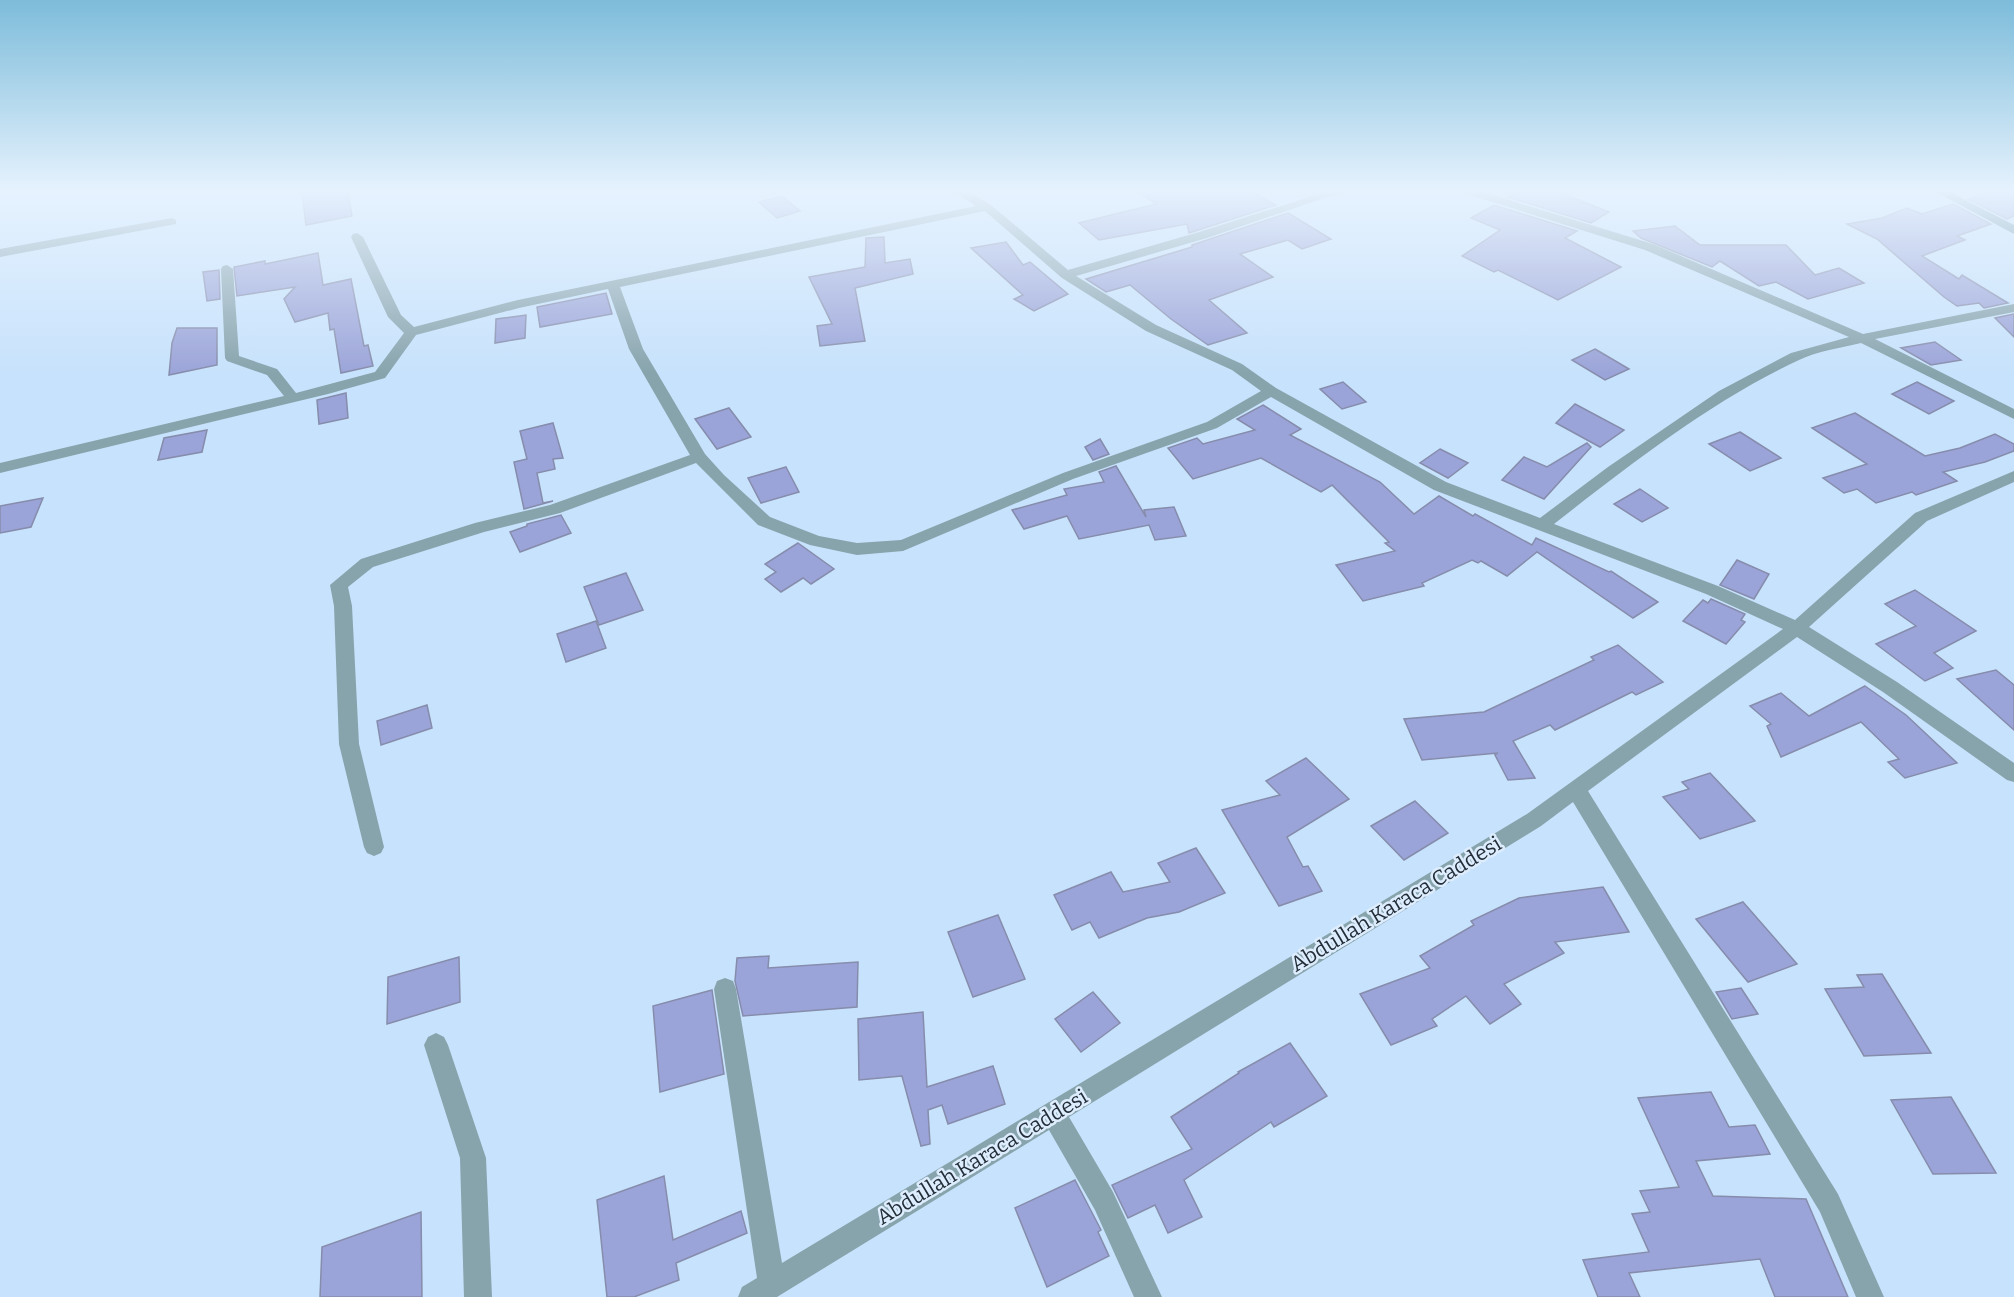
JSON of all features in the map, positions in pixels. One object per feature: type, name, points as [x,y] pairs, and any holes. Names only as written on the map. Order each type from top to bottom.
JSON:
[{"type":"street","points":[[364,253],[395,317],[411,332]]},
{"type":"street","points":[[0,468],[328,390],[380,375],[411,332],[518,304],[769,253]]},
{"type":"street","points":[[1040,253],[1066,275],[1151,328],[1237,367],[1271,391],[1440,486],[1712,590],[1797,628],[1890,687],[2014,774]]},
{"type":"street","points":[[1066,275],[1139,253]]},
{"type":"street","points":[[1660,253],[1862,338],[2014,415]]},
{"type":"street","points":[[227,269],[232,358],[272,372],[292,397]]},
{"type":"street","points":[[613,285],[636,349],[699,457],[719,479],[764,521],[816,541],[857,549],[903,545],[1068,476],[1212,425],[1271,391]]},
{"type":"street","points":[[1541,526],[1613,470],[1724,394],[1796,356],[1862,338],[2014,308]]},
{"type":"street","points":[[374,847],[349,744],[343,606],[339,585],[367,563],[481,527],[554,509],[699,457]]},
{"type":"street","name":"Abdullah Karaca Caddesi","points":[[762,1291],[1534,820],[1797,628],[1921,517],[2014,476]]},
{"type":"street","points":[[1576,789],[1829,1203],[1870,1297]]},
{"type":"street","points":[[725,988],[762,1291]]},
{"type":"street","points":[[436,1045],[473,1158],[478,1297]]},
{"type":"street","points":[[1053,1113],[1104,1201],[1148,1297]]},
{"type":"building","points":[[318,253],[323,285],[351,279],[364,346],[368,345],[373,366],[341,373],[334,329],[330,330],[328,313],[295,322],[284,299],[295,287],[237,296],[234,267],[265,261],[265,264]]},
{"type":"building","points":[[865,253],[885,253],[885,263],[910,259],[913,274],[855,288],[865,341],[820,346],[817,326],[832,324],[809,277],[865,267]]},
{"type":"building","points":[[976,253],[1014,253],[1023,265],[1030,262],[1068,294],[1034,311],[1014,299],[1023,295]]},
{"type":"building","points":[[1174,253],[1245,253],[1240,254],[1273,277],[1209,300],[1247,333],[1208,345],[1171,319],[1130,285],[1106,292],[1086,279]]},
{"type":"building","points":[[1467,253],[1593,253],[1621,267],[1558,300],[1498,270],[1494,272],[1462,256]]},
{"type":"building","points":[[1677,253],[1793,253],[1815,275],[1839,268],[1864,283],[1808,299],[1776,282],[1759,286],[1720,261],[1712,267]]},
{"type":"building","points":[[1893,253],[1931,253],[1922,256],[1959,279],[1962,275],[2008,303],[1984,308],[1979,303],[1957,306]]},
{"type":"building","points":[[219,270],[220,299],[207,301],[203,272]]},
{"type":"building","points":[[606,293],[612,314],[540,327],[537,307]]},
{"type":"building","points":[[2014,314],[2014,337],[1995,318]]},
{"type":"building","points":[[526,315],[525,338],[495,343],[496,319]]},
{"type":"building","points":[[177,328],[217,328],[217,365],[169,375],[172,343]]},
{"type":"building","points":[[1935,342],[1961,360],[1931,365],[1901,348]]},
{"type":"building","points":[[1595,349],[1629,369],[1605,380],[1572,360]]},
{"type":"building","points":[[1343,382],[1366,402],[1342,409],[1320,389]]},
{"type":"building","points":[[1917,382],[1954,401],[1929,414],[1892,394]]},
{"type":"building","points":[[346,393],[348,418],[319,424],[317,400]]},
{"type":"building","points":[[1575,404],[1624,430],[1600,447],[1556,423]]},
{"type":"building","points":[[1263,405],[1301,429],[1290,435],[1380,482],[1414,514],[1439,496],[1473,516],[1475,514],[1532,545],[1536,538],[1611,571],[1658,602],[1633,618],[1537,552],[1507,576],[1481,561],[1478,563],[1472,560],[1422,583],[1424,586],[1363,601],[1336,565],[1395,551],[1385,543],[1389,542],[1332,485],[1321,492],[1261,458],[1193,479],[1168,448],[1197,438],[1203,444],[1255,430],[1237,419]]},
{"type":"building","points":[[729,408],[751,437],[717,449],[695,419]]},
{"type":"building","points":[[1855,413],[1925,456],[1960,448],[1995,434],[2014,444],[2014,451],[1985,462],[1943,472],[1957,481],[1916,495],[1912,492],[1876,503],[1857,489],[1844,493],[1823,478],[1867,464],[1812,428]]},
{"type":"building","points":[[553,423],[563,458],[553,459],[555,469],[537,473],[543,503],[553,501],[524,509],[514,462],[527,459],[520,431]]},
{"type":"building","points":[[207,430],[202,452],[158,460],[164,438]]},
{"type":"building","points":[[1740,432],[1781,458],[1750,471],[1709,444]]},
{"type":"building","points":[[1100,439],[1109,454],[1093,460],[1085,447]]},
{"type":"building","points":[[1587,443],[1591,447],[1544,499],[1502,480],[1524,457],[1547,467]]},
{"type":"building","points":[[1440,449],[1468,463],[1448,478],[1420,463]]},
{"type":"building","points":[[1116,466],[1146,517],[1144,510],[1174,507],[1186,536],[1155,540],[1149,525],[1079,539],[1067,516],[1024,529],[1012,510],[1067,495],[1064,489],[1104,482],[1099,472]]},
{"type":"building","points":[[786,467],[799,492],[761,503],[748,478]]},
{"type":"building","points":[[1640,489],[1668,508],[1642,522],[1614,504]]},
{"type":"building","points":[[43,498],[31,527],[0,533],[0,506]]},
{"type":"building","points":[[561,515],[571,533],[520,552],[510,532],[527,526],[527,524]]},
{"type":"building","points":[[798,543],[834,569],[811,584],[803,578],[781,592],[765,579],[776,572],[765,564]]},
{"type":"building","points":[[1737,560],[1769,574],[1754,599],[1720,585]]},
{"type":"building","points":[[626,573],[643,610],[599,625],[584,587]]},
{"type":"building","points":[[1915,590],[1976,631],[1934,653],[1953,668],[1925,681],[1876,644],[1916,626],[1885,604]]},
{"type":"building","points":[[1711,599],[1745,614],[1741,620],[1745,622],[1726,644],[1683,621],[1703,600],[1708,603]]},
{"type":"building","points":[[596,621],[606,648],[566,662],[557,634]]},
{"type":"building","points":[[1618,645],[1663,682],[1636,695],[1632,692],[1555,730],[1550,725],[1513,741],[1535,778],[1508,780],[1495,755],[1498,753],[1422,760],[1404,719],[1484,712],[1594,660],[1591,657]]},
{"type":"building","points":[[1996,670],[2014,685],[2014,730],[1957,679]]},
{"type":"building","points":[[1865,686],[1906,715],[1957,763],[1905,778],[1888,762],[1899,759],[1861,722],[1781,757],[1767,726],[1771,724],[1750,706],[1781,693],[1809,716]]},
{"type":"building","points":[[427,705],[432,728],[381,745],[377,721]]},
{"type":"building","points":[[1306,758],[1349,799],[1287,837],[1303,867],[1308,866],[1322,891],[1279,906],[1222,810],[1280,795],[1266,781]]},
{"type":"building","points":[[1710,773],[1755,821],[1700,839],[1663,797],[1689,789],[1682,782]]},
{"type":"building","points":[[1415,801],[1448,833],[1404,860],[1371,826]]},
{"type":"building","points":[[1196,848],[1225,893],[1179,912],[1147,918],[1099,938],[1090,922],[1072,930],[1054,895],[1111,872],[1123,892],[1170,882],[1158,863]]},
{"type":"building","points":[[1603,887],[1629,932],[1555,942],[1564,953],[1504,984],[1521,1004],[1490,1024],[1466,996],[1432,1019],[1437,1026],[1391,1045],[1360,994],[1430,968],[1420,956],[1474,925],[1471,921],[1519,898]]},
{"type":"building","points":[[1743,902],[1797,964],[1748,982],[1696,919]]},
{"type":"building","points":[[998,915],[1025,979],[973,997],[948,932]]},
{"type":"building","points":[[769,956],[768,968],[858,962],[857,1007],[743,1016],[735,981],[737,958]]},
{"type":"building","points":[[459,957],[460,1002],[387,1024],[388,977]]},
{"type":"building","points":[[1882,974],[1931,1053],[1864,1056],[1825,989],[1864,987],[1857,975]]},
{"type":"building","points":[[1741,988],[1758,1014],[1732,1019],[1716,992]]},
{"type":"building","points":[[712,990],[724,1074],[660,1092],[653,1006]]},
{"type":"building","points":[[1093,992],[1120,1023],[1081,1052],[1055,1019]]},
{"type":"building","points":[[923,1012],[927,1087],[993,1066],[1005,1104],[948,1124],[942,1105],[928,1110],[930,1144],[921,1146],[902,1076],[859,1080],[858,1019]]},
{"type":"building","points":[[1290,1043],[1327,1096],[1274,1127],[1271,1122],[1184,1180],[1202,1217],[1168,1233],[1155,1205],[1128,1218],[1112,1185],[1192,1149],[1171,1117],[1238,1072]]},
{"type":"building","points":[[1711,1092],[1729,1127],[1755,1125],[1770,1154],[1696,1161],[1713,1196],[1806,1199],[1848,1297],[1775,1297],[1760,1259],[1629,1273],[1640,1297],[1598,1297],[1583,1260],[1649,1252],[1632,1214],[1650,1212],[1640,1191],[1679,1187],[1638,1098]]},
{"type":"building","points":[[1951,1097],[1996,1173],[1933,1174],[1891,1100]]},
{"type":"building","points":[[664,1176],[673,1240],[741,1211],[747,1233],[676,1263],[679,1280],[634,1297],[607,1297],[597,1200]]},
{"type":"building","points":[[1075,1180],[1101,1230],[1098,1232],[1109,1256],[1047,1287],[1015,1208]]},
{"type":"building","points":[[421,1212],[422,1297],[320,1297],[322,1247]]}]
